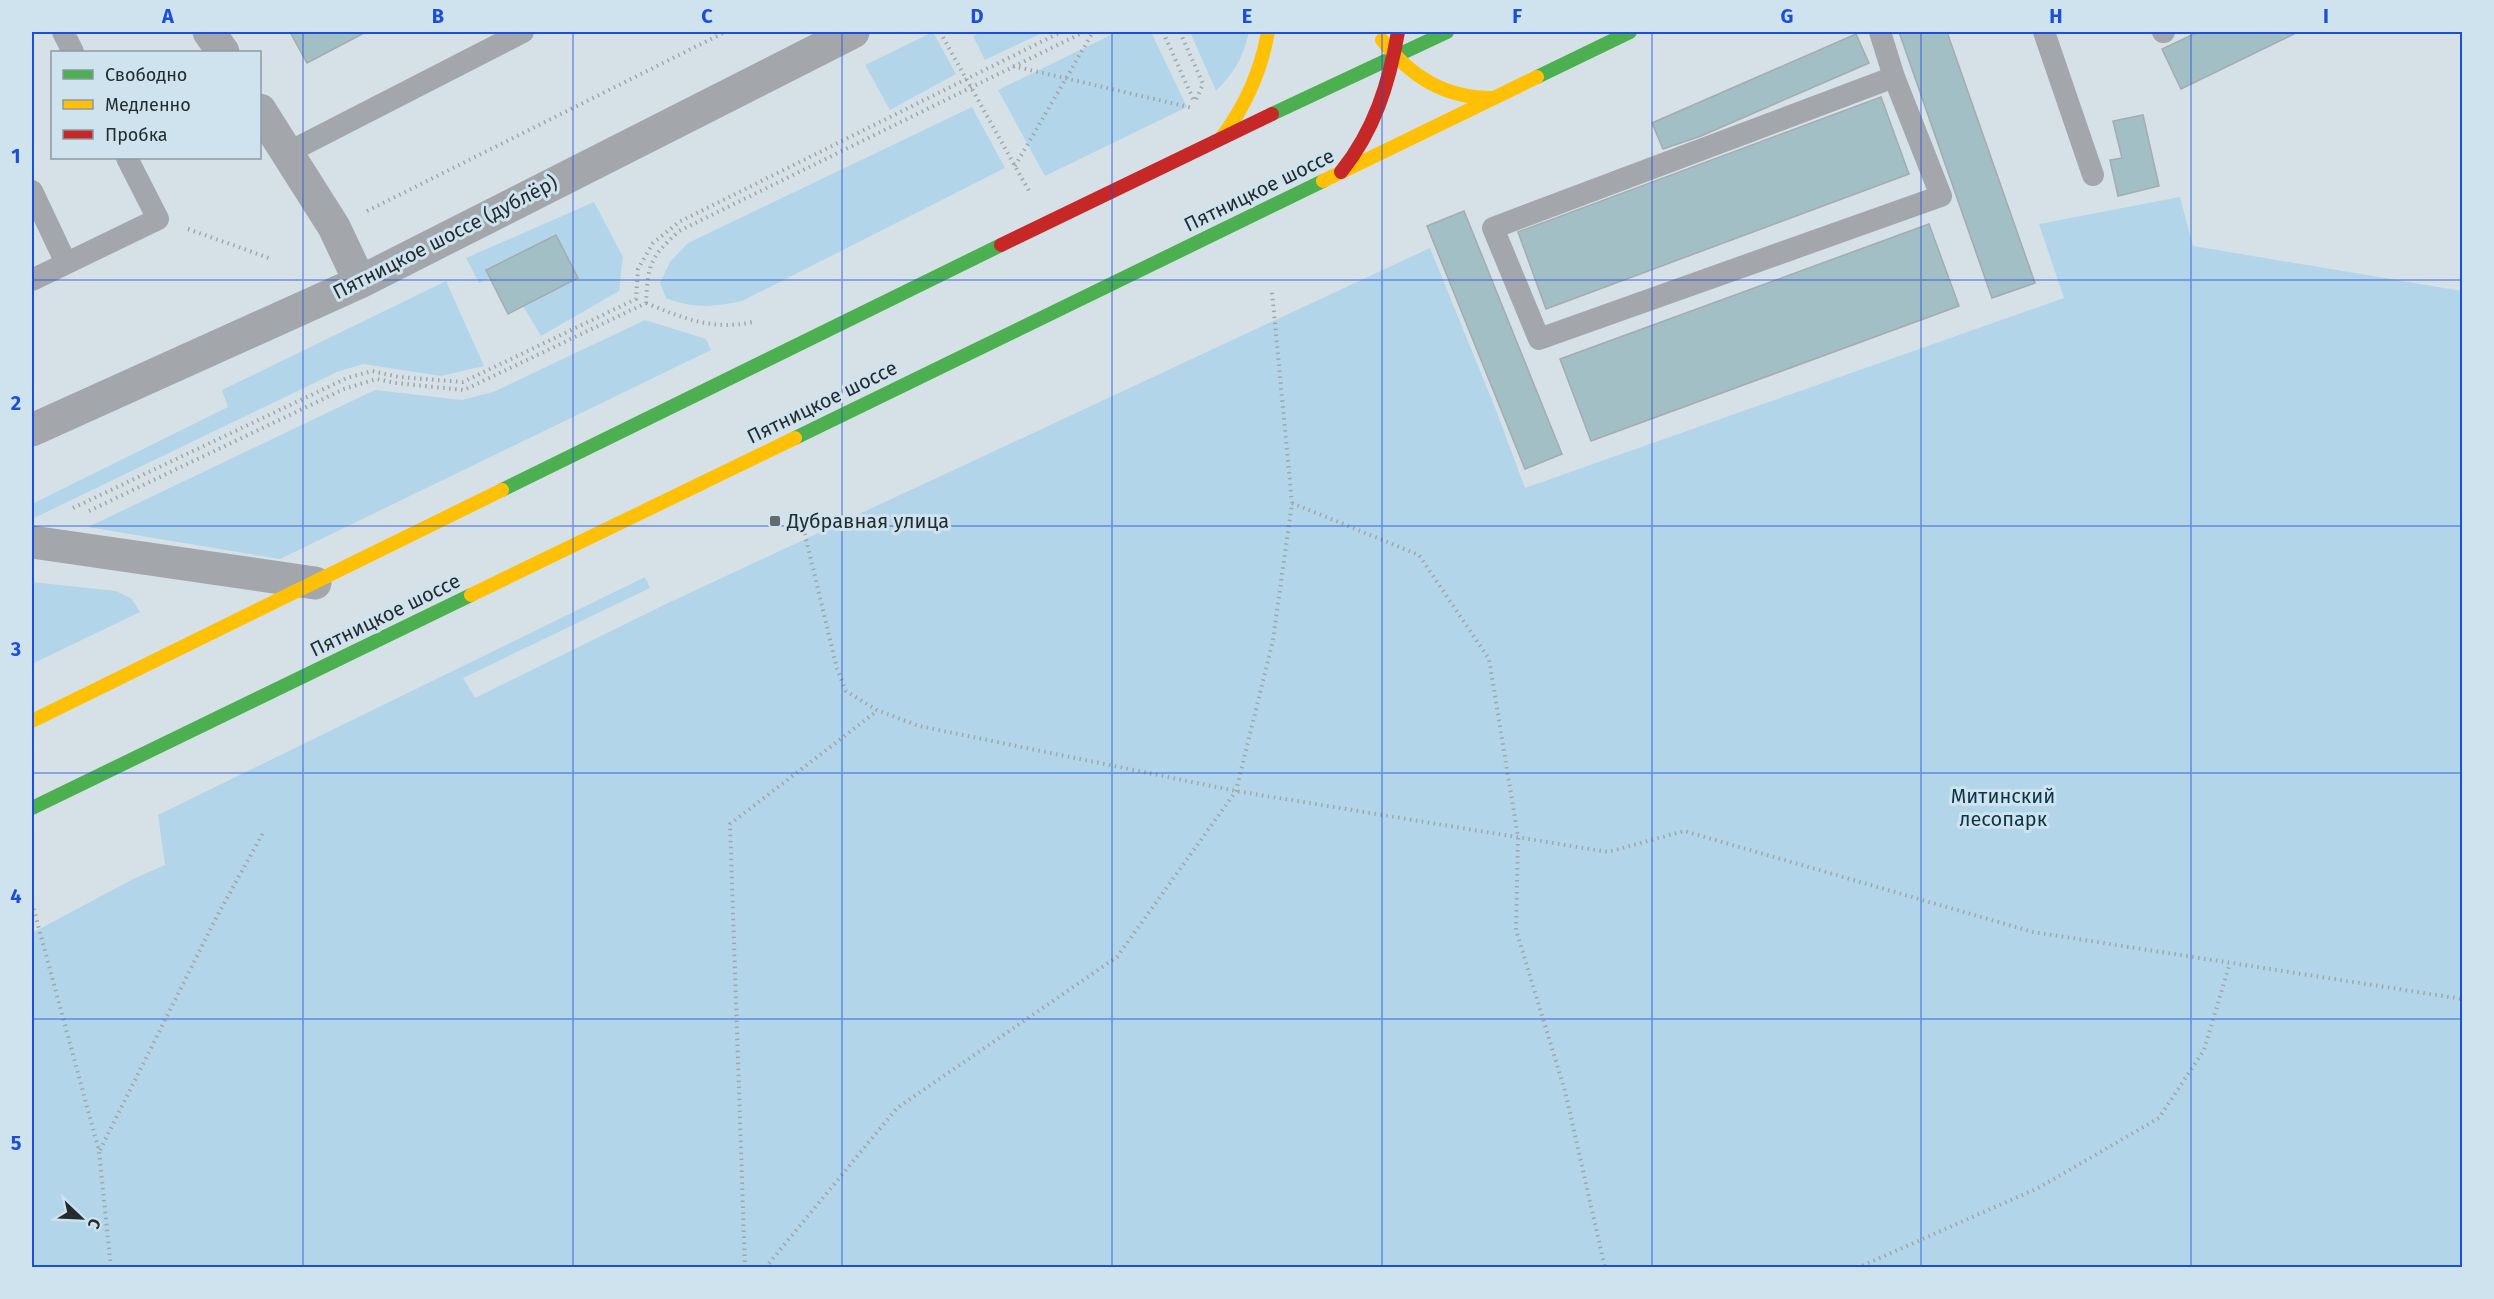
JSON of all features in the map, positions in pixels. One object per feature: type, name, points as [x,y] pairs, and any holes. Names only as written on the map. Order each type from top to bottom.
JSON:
[{"type":"main road","points":[[1222,137],[1236,119],[1253,86],[1265,50],[1268,32]]},
{"type":"main road","points":[[1375,32],[1394,58],[1425,80],[1454,94],[1492,98]]},
{"type":"main road","points":[[1341,172],[1362,143],[1394,58],[1398,32]]},
{"type":"main road","points":[[32,721],[1222,137],[1447,32]]},
{"type":"main road","name":"Пятницкое шоссе","points":[[32,808],[1630,32]]},
{"type":"street","points":[[209,32],[222,51]]},
{"type":"street","name":"Пятницкое шоссе (дублёр)","points":[[32,430],[360,282],[853,32]]},
{"type":"street","points":[[261,112],[334,227],[360,282]]},
{"type":"street","points":[[32,542],[315,583]]},
{"type":"lane","points":[[63,32],[72,51]]},
{"type":"lane","points":[[287,153],[523,32]]},
{"type":"lane","points":[[1880,32],[1894,77],[1941,196],[1539,339],[1493,228],[1894,77]]},
{"type":"lane","points":[[2044,32],[2092,175]]},
{"type":"lane","points":[[32,280],[158,219],[128,159]]},
{"type":"lane","points":[[32,191],[66,263]]},
{"type":"path","points":[[334,227],[725,32]]},
{"type":"path","points":[[940,32],[1029,192],[1040,187]]},
{"type":"path","points":[[63,513],[347,378],[372,371],[399,377],[463,382],[636,299],[638,269],[653,243],[679,222],[1061,32]]},
{"type":"path","points":[[646,303],[647,271],[660,249],[679,231],[1084,32]]},
{"type":"path","points":[[1015,166],[1094,32]]},
{"type":"path","points":[[1163,32],[1195,103],[1203,84],[1180,32]]},
{"type":"path","points":[[1013,66],[1198,110],[1187,115]]},
{"type":"path","points":[[158,219],[269,258]]},
{"type":"path","points":[[765,1268],[897,1108],[1117,957],[1236,790],[1274,640],[1292,503],[1272,292]]},
{"type":"path","points":[[85,513],[344,390],[376,379],[464,390],[646,303],[686,319],[715,326],[751,323],[762,318]]},
{"type":"path","points":[[1292,503],[1419,555],[1489,659],[1518,837],[1516,930],[1565,1091],[1605,1268]]},
{"type":"path","points":[[802,522],[837,669],[846,691],[877,710],[919,726],[1236,790],[1608,852],[1684,831],[2033,932],[2463,999]]},
{"type":"path","points":[[745,1268],[730,824],[877,710]]},
{"type":"path","points":[[99,1151],[217,916],[264,831]]},
{"type":"path","points":[[32,903],[99,1151],[111,1268]]},
{"type":"path","points":[[1857,1268],[2038,1188],[2159,1118],[2204,1050],[2230,963]]},
{"type":"green space","points":[[933,32],[956,74],[890,110],[865,65]]},
{"type":"green space","points":[[982,32],[1044,32],[985,60],[973,36]]},
{"type":"green space","points":[[1117,32],[1151,32],[1187,107],[1045,176],[998,90]]},
{"type":"green space","points":[[1190,32],[1249,32],[1237,64],[1216,91]]},
{"type":"green space","points":[[972,107],[1005,168],[742,301],[704,306],[685,304],[666,298],[660,283],[670,262],[688,243]]},
{"type":"green space","name":"Митинский лесопарк","points":[[2180,197],[2193,246],[2462,291],[2462,1267],[32,1267],[32,933],[133,879],[165,865],[158,815],[645,577],[650,588],[463,678],[475,698],[666,604],[1430,248],[1525,488],[2064,298],[2039,224]]},
{"type":"green space","points":[[594,202],[623,257],[619,291],[541,336],[523,306],[578,278],[556,235],[486,270],[490,278],[479,283],[466,258]]},
{"type":"green space","points":[[446,281],[484,366],[441,376],[363,364],[337,372],[32,519],[32,504],[228,407],[222,390]]},
{"type":"green space","points":[[645,320],[706,339],[711,350],[280,559],[88,527],[375,390],[462,400],[493,392]]},
{"type":"green space","points":[[32,582],[116,591],[132,599],[140,612],[32,664]]},
{"type":"building","points":[[290,32],[366,32],[307,63]]},
{"type":"building","points":[[1899,32],[1947,32],[2035,283],[1992,298]]},
{"type":"building","points":[[2198,32],[2298,32],[2181,89],[2162,49]]},
{"type":"building","points":[[1856,34],[1869,63],[1701,136],[1663,149],[1652,123]]},
{"type":"building","points":[[1881,97],[1909,174],[1546,309],[1518,232]]},
{"type":"building","points":[[2143,115],[2159,186],[2118,196],[2110,160],[2122,158],[2113,121]]},
{"type":"building","points":[[1464,211],[1562,454],[1525,469],[1427,226]]},
{"type":"building","points":[[1929,224],[1959,306],[1591,441],[1560,359]]},
{"type":"building","points":[[556,235],[578,278],[508,314],[486,270]]},
{"type":"traffic: fast","points":[[1272,114],[1447,32]]},
{"type":"traffic: fast","points":[[1537,77],[1630,32]]},
{"type":"traffic: fast","points":[[795,438],[1323,181]]},
{"type":"traffic: fast","points":[[502,490],[1001,245]]},
{"type":"traffic: fast","points":[[32,808],[471,595]]},
{"type":"traffic: slow","points":[[1222,137],[1251,87],[1268,32]]},
{"type":"traffic: slow","points":[[1382,40],[1405,65],[1430,83],[1459,94],[1492,98]]},
{"type":"traffic: slow","points":[[1323,181],[1537,77]]},
{"type":"traffic: slow","points":[[471,595],[795,438]]},
{"type":"traffic: slow","points":[[32,721],[502,490]]},
{"type":"traffic: jam","points":[[1341,172],[1363,140],[1378,106],[1390,70],[1398,32]]},
{"type":"traffic: jam","points":[[1001,245],[1272,114]]},
{"type":"place","name":"Дубравная улица","points":[[775,521]]}]
